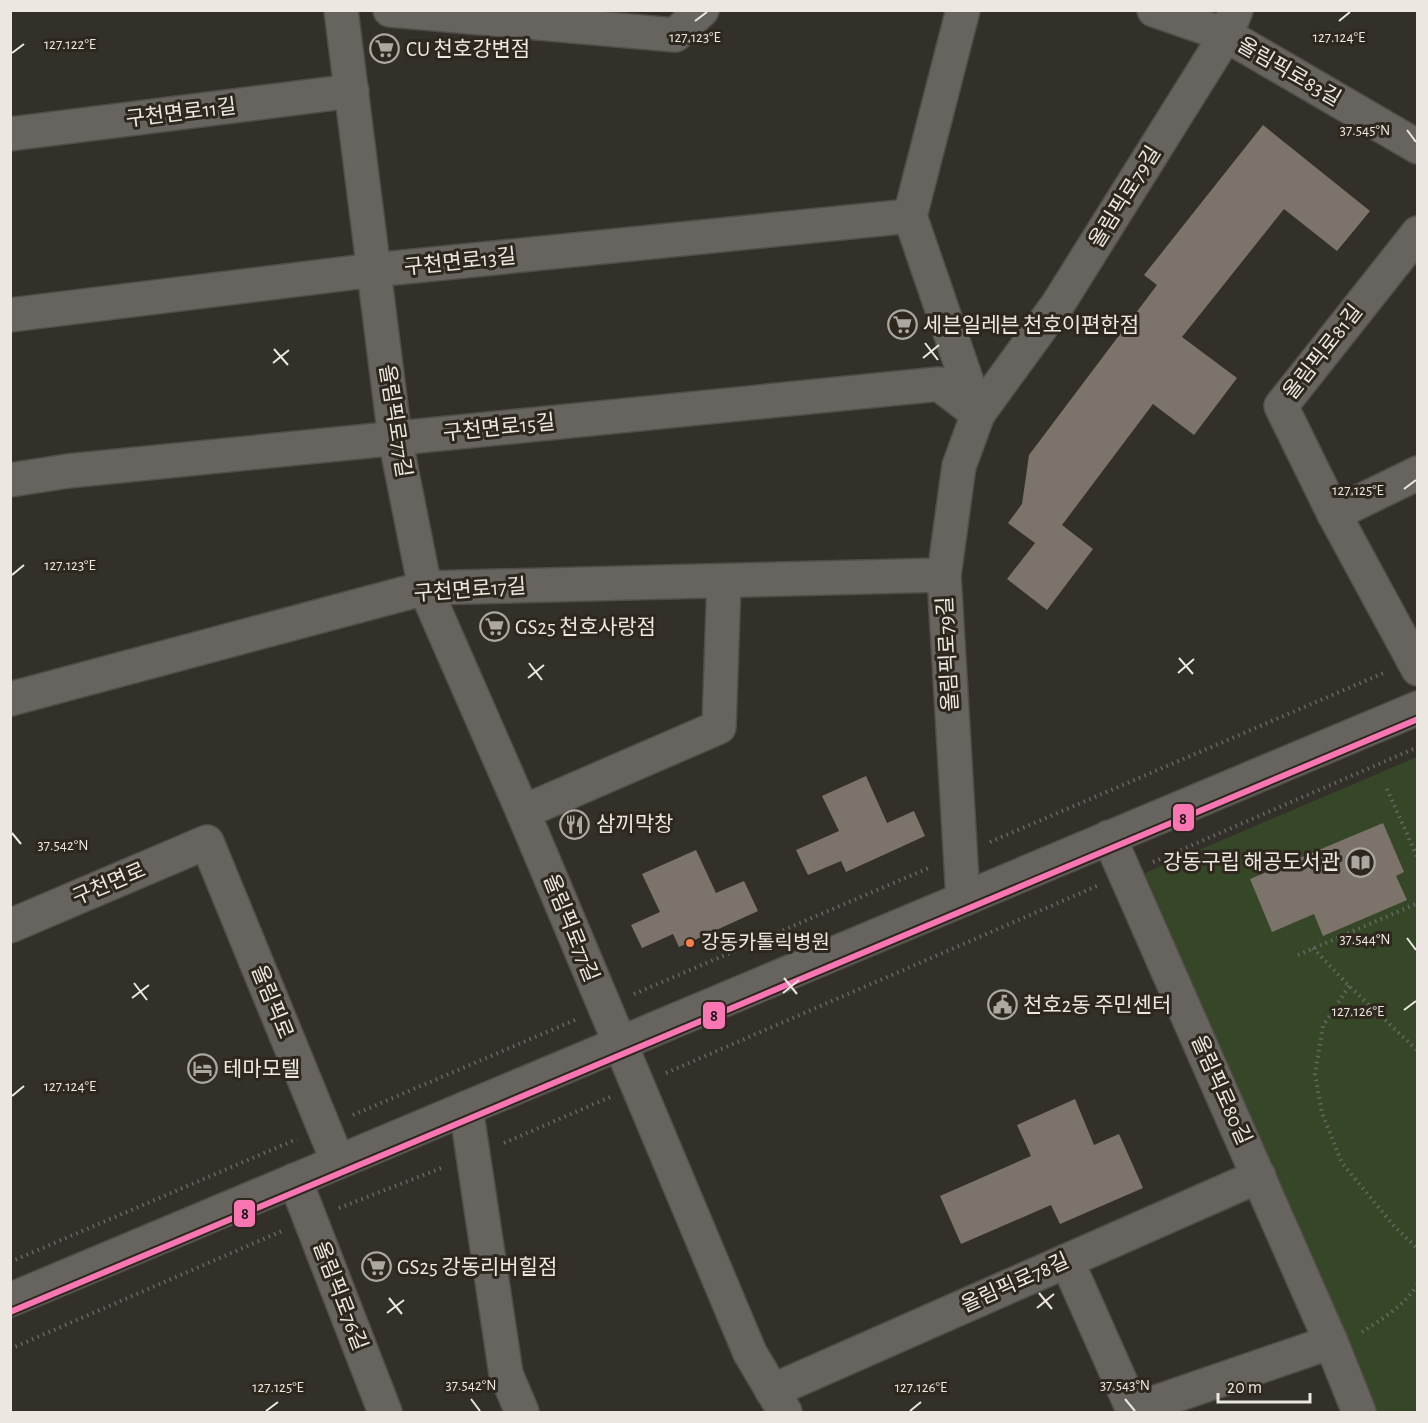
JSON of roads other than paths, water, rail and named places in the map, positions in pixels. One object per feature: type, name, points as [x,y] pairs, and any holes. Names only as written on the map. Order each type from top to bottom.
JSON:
[{"type":"street","name":"올림픽로77길","points":[[342,10],[395,438],[425,588],[523,812],[619,1044]]},
{"type":"street","points":[[390,10],[458,13],[675,35],[702,10]]},
{"type":"street","points":[[963,10],[910,216],[978,414]]},
{"type":"street","name":"올림픽로83길","points":[[1154,10],[1231,23],[1418,147]]},
{"type":"street","name":"올림픽로79길","points":[[963,899],[944,575],[959,466],[978,414],[1058,304],[1231,23]]},
{"type":"street","name":"구천면로11길","points":[[10,134],[352,91]]},
{"type":"street","name":"구천면로13길","points":[[10,315],[374,270],[910,216]]},
{"type":"street","name":"올림픽로81길","points":[[1415,665],[1334,514],[1281,406],[1418,232]]},
{"type":"street","name":"구천면로15길","points":[[10,480],[68,471],[939,384],[978,414]]},
{"type":"street","points":[[1334,514],[1418,473]]},
{"type":"street","name":"구천면로17길","points":[[10,699],[425,588],[944,575]]},
{"type":"street","points":[[523,812],[719,727],[724,580]]},
{"type":"street","points":[[10,1300],[1418,708]]},
{"type":"street","name":"올림픽로80길","points":[[1109,837],[1259,1176],[1342,1340],[1359,1413]]},
{"type":"street","name":"구천면로","points":[[10,926],[207,842]]},
{"type":"street","name":"올림픽로","points":[[207,842],[338,1162]]},
{"type":"street","name":"올림픽로78길","points":[[619,1044],[750,1353],[779,1402],[1067,1261],[1259,1176]]},
{"type":"street","points":[[466,1108],[506,1374],[522,1413]]},
{"type":"street","name":"올림픽로76길","points":[[295,1180],[385,1413]]},
{"type":"street","points":[[1067,1261],[1133,1411],[1342,1340]]},
{"type":"place","name":"CU 천호강변점","points":[[385,49]]},
{"type":"place","name":"세븐일레븐 천호이편한점","points":[[902,325]]},
{"type":"place","name":"GS25 천호사랑점","points":[[494,627]]},
{"type":"place","name":"삼끼막창","points":[[575,824]]},
{"type":"place","name":"강동구립 해공도서관","points":[[1361,862]]},
{"type":"place","name":"강동카톨릭병원","points":[[690,943]]},
{"type":"place","name":"천호2동 주민센터","points":[[1002,1005]]},
{"type":"place","name":"테마모텔","points":[[202,1069]]},
{"type":"place","name":"GS25 강동리버힐점","points":[[376,1267]]}]
